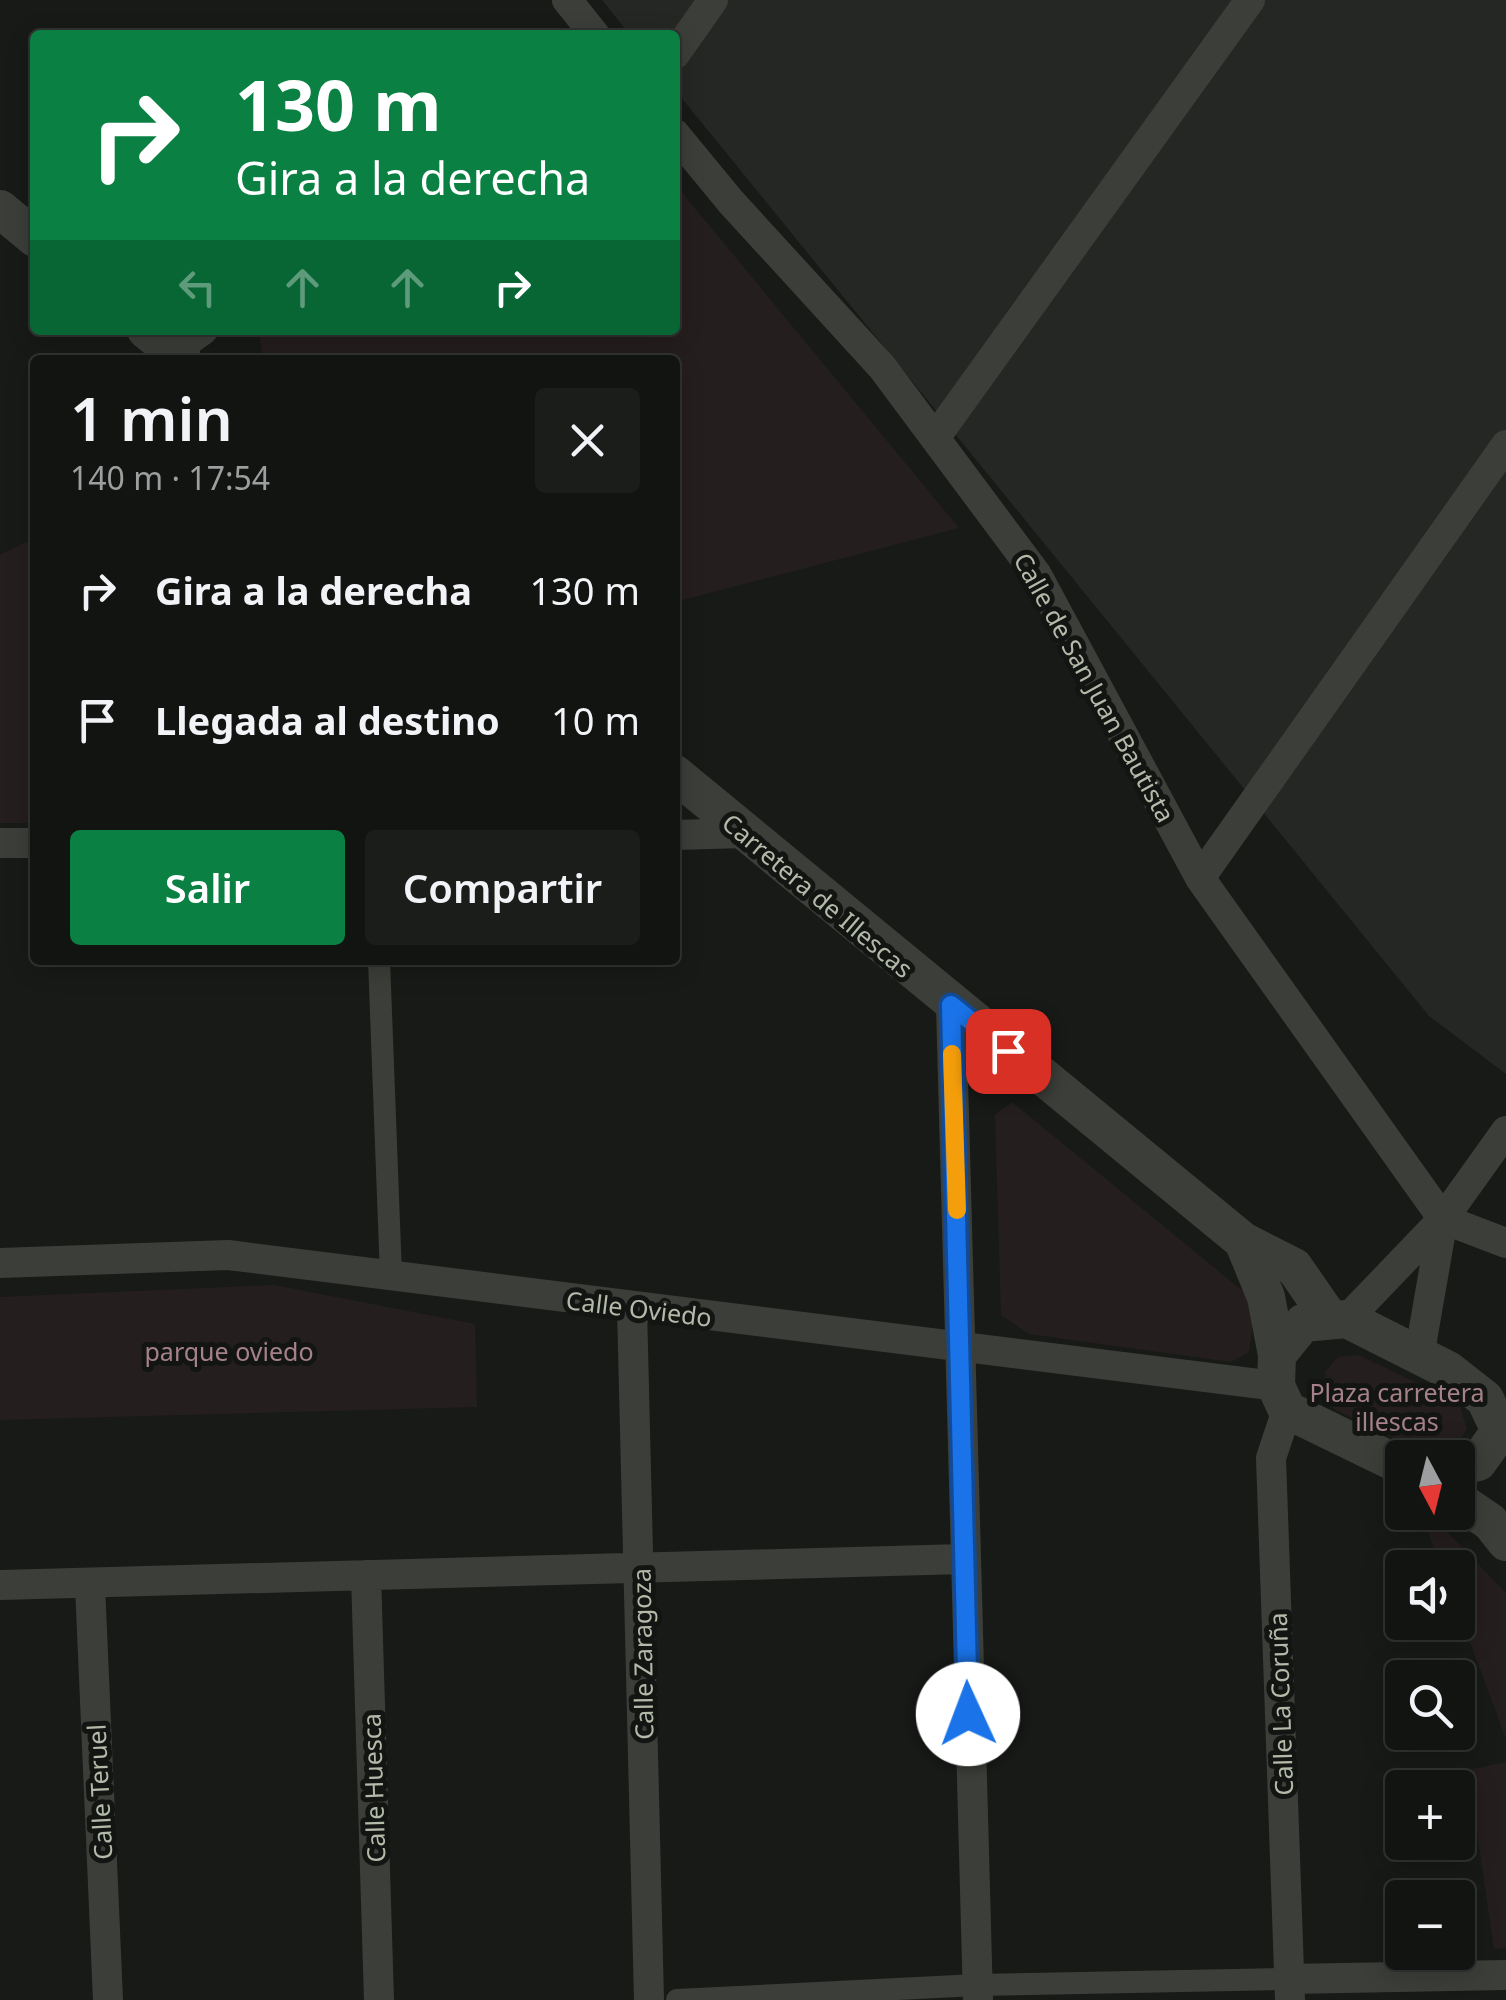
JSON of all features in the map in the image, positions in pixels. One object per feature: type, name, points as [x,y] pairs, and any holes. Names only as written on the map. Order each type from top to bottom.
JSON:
[{"type":"street","points":[[567,0],[591,30]]},
{"type":"street","points":[[680,47],[714,0]]},
{"type":"street","points":[[936,438],[1250,0]]},
{"type":"street","name":"Calle de San Juan Bautista","points":[[680,140],[731,202],[882,367],[1037,575],[1200,878],[1443,1219]]},
{"type":"street","points":[[0,209],[30,234]]},
{"type":"street","points":[[167,347],[192,335]]},
{"type":"street","points":[[1200,878],[1506,445]]},
{"type":"street","name":"Carretera de Illescas","points":[[680,778],[951,1005],[1243,1241],[1294,1267],[1339,1319]]},
{"type":"street","points":[[680,835],[744,834]]},
{"type":"street","points":[[0,843],[30,843]]},
{"type":"street","points":[[379,965],[392,1276]]},
{"type":"street","points":[[951,1005],[963,1558],[978,1992]]},
{"type":"street","points":[[1339,1319],[1443,1219],[1506,1130]]},
{"type":"street","points":[[1443,1219],[1506,1243]]},
{"type":"street","points":[[1419,1357],[1443,1219]]},
{"type":"street","name":"Carretera de Illescas","points":[[1243,1241],[1266,1297],[1280,1384]]},
{"type":"street","name":"Calle Oviedo","points":[[0,1262],[228,1255],[961,1349],[1280,1384]]},
{"type":"street","name":"Calle Zaragoza","points":[[632,1308],[650,2000]]},
{"type":"street","points":[[1385,1455],[1280,1384],[1303,1322],[1339,1319],[1448,1370],[1499,1421],[1475,1463]]},
{"type":"street","name":"Calle La Coruña","points":[[1280,1384],[1271,1458],[1290,1990]]},
{"type":"street","points":[[1475,1512],[1490,1522],[1506,1542]]},
{"type":"street","points":[[0,1585],[963,1558]]},
{"type":"street","name":"Calle Huesca","points":[[366,1575],[379,2000]]},
{"type":"street","name":"Calle Teruel","points":[[90,1585],[108,2000]]},
{"type":"street","points":[[677,2000],[978,1992],[1290,1990],[1506,1975]]},
{"type":"shaded area","points":[[602,0],[1506,0],[1506,1074],[1429,1016],[680,96],[680,30],[626,30]]},
{"type":"green space","points":[[680,190],[959,528],[680,601],[680,355],[262,355],[260,335],[680,335]]},
{"type":"green space","points":[[30,540],[30,823],[0,823],[0,555]]},
{"type":"green space","points":[[1012,1102],[1244,1292],[1254,1314],[1249,1352],[1231,1362],[1029,1334],[1001,1315],[995,1115]]},
{"type":"green space","name":"parque oviedo","points":[[274,1285],[475,1324],[477,1407],[0,1420],[0,1297]]},
{"type":"green space","name":"Plaza carretera illescas","points":[[1358,1355],[1459,1403],[1467,1429],[1460,1440],[1397,1440],[1334,1409],[1324,1391],[1325,1372],[1338,1357]]},
{"type":"green space","points":[[1427,1530],[1445,1530],[1465,1550],[1435,1550]]},
{"type":"green space","points":[[1475,1561],[1506,1593],[1506,1739],[1469,1640],[1475,1640]]},
{"type":"green space","points":[[1506,1762],[1506,1948],[1494,1949],[1475,1818],[1475,1770],[1468,1770]]},
{"type":"slow traffic","points":[[952,1054],[957,1210]]},
{"type":"route","points":[[968,1714],[951,1005],[1008,1051]]}]
